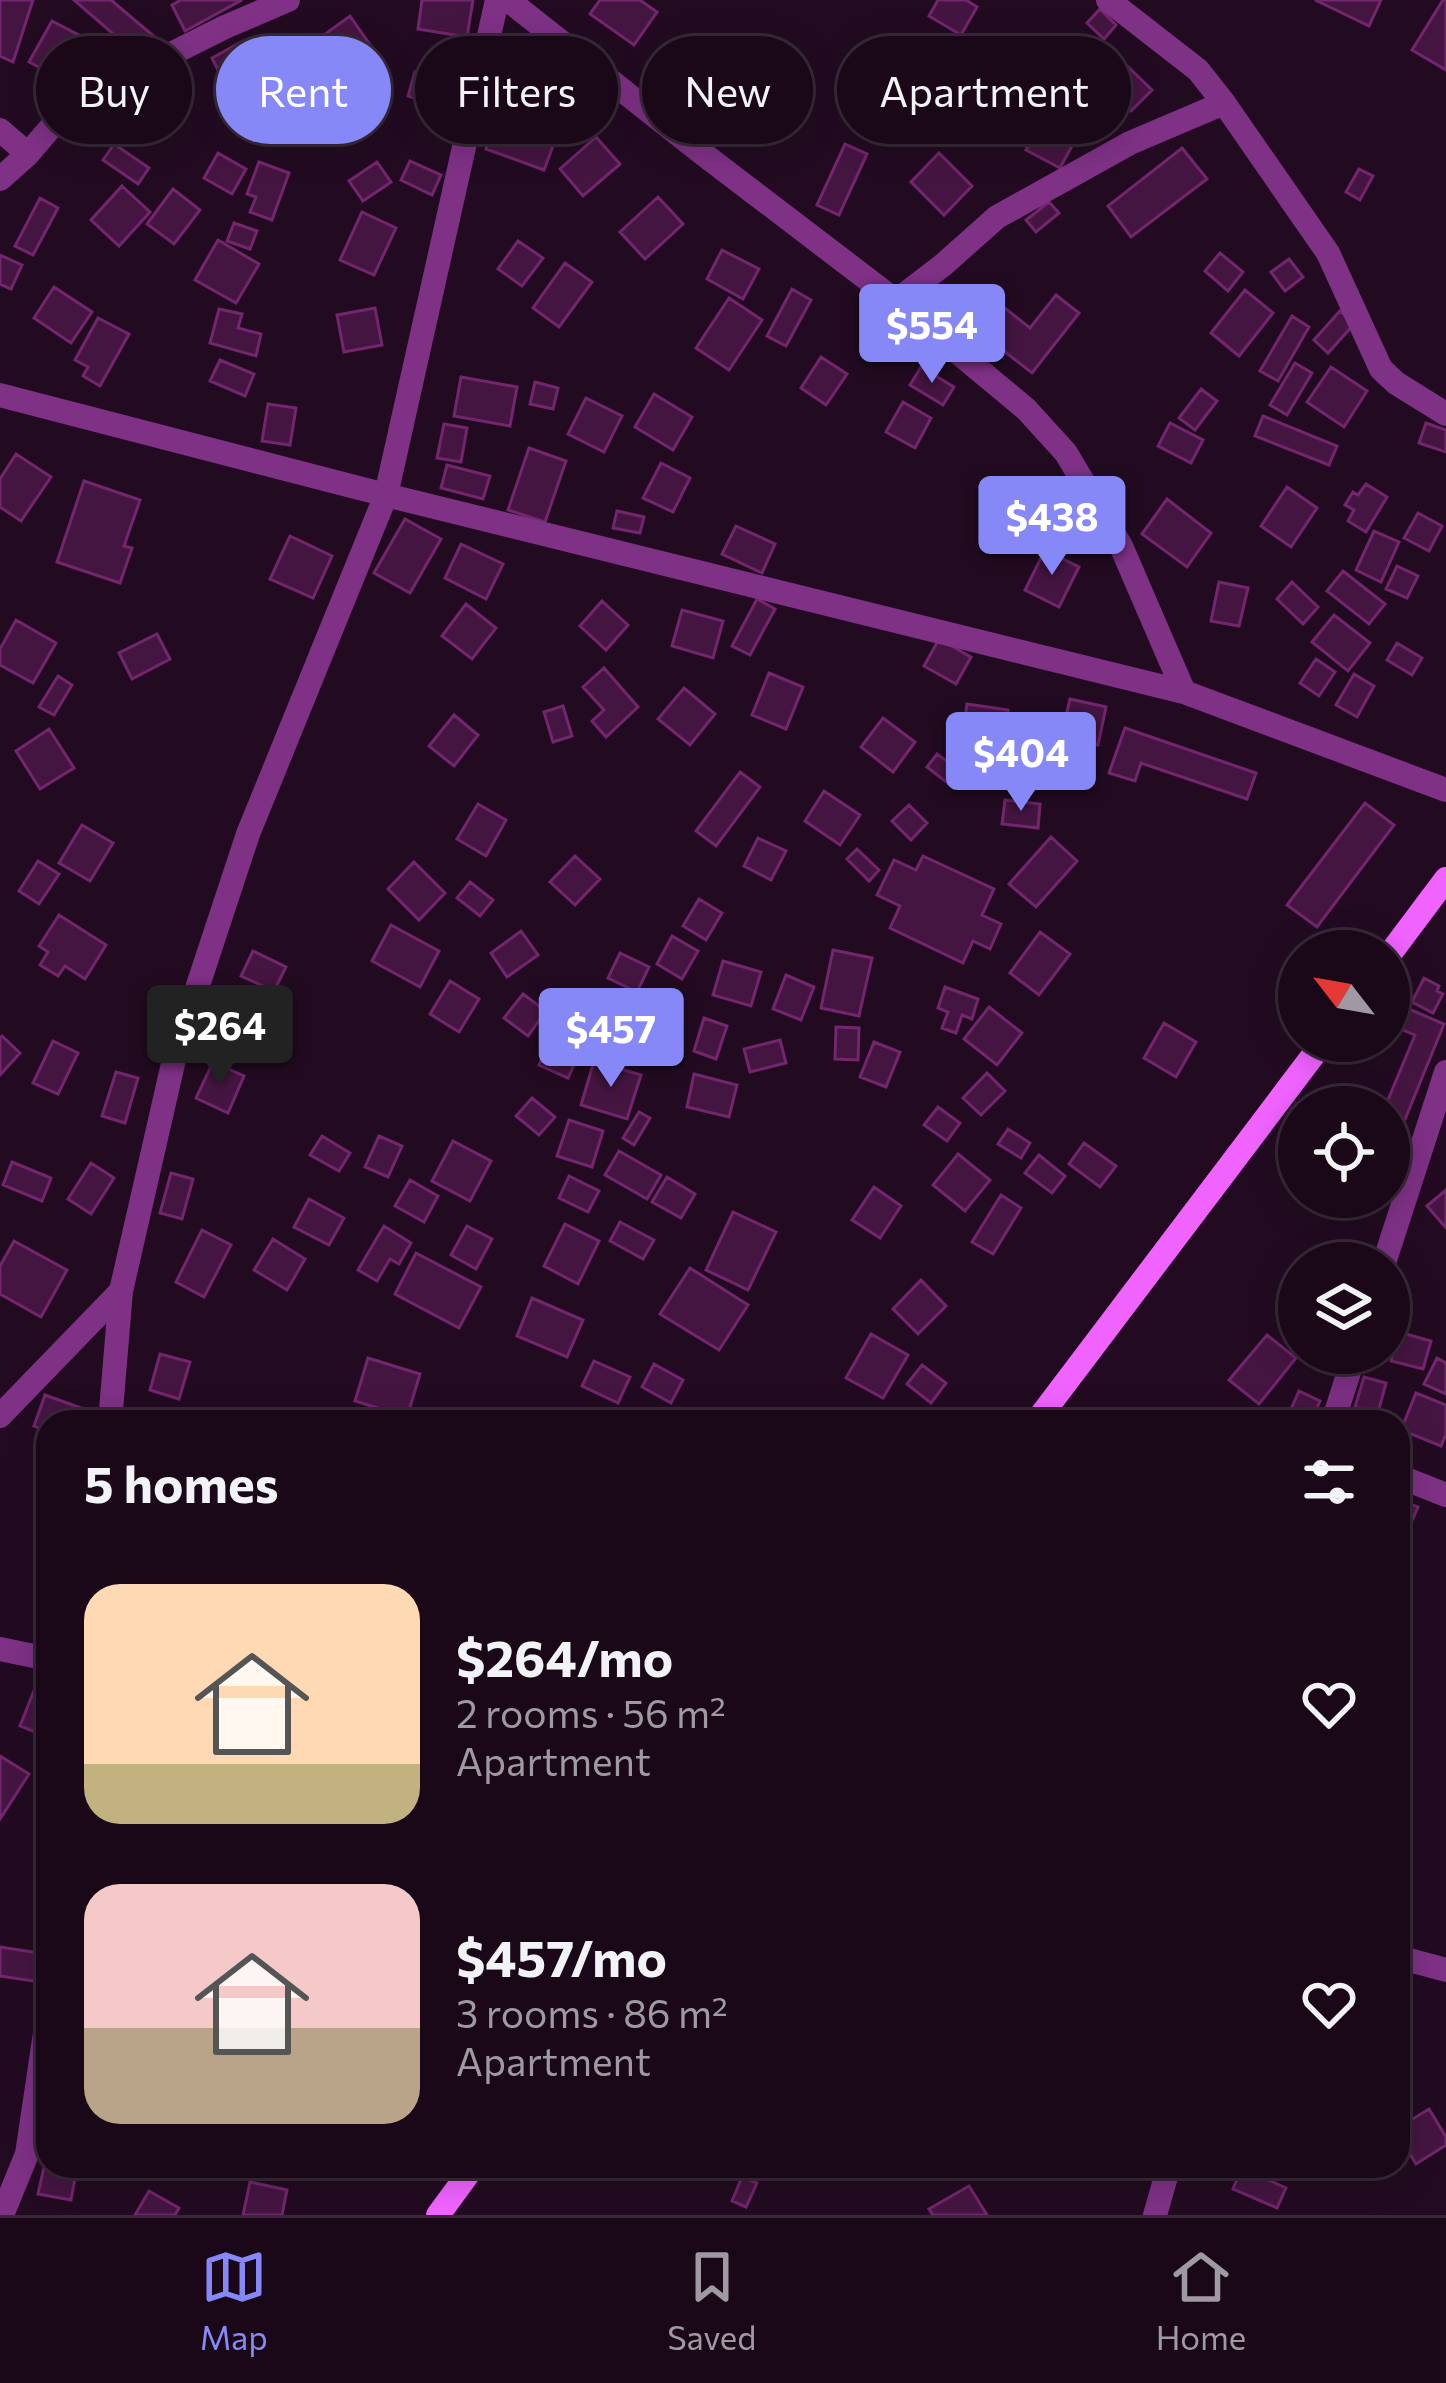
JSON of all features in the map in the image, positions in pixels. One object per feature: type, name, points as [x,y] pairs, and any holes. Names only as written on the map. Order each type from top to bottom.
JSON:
[{"type":"street","points":[[0,179],[70,104],[287,0]]},
{"type":"street","points":[[111,1410],[121,1291],[175,1054],[248,834],[386,496],[497,0]]},
{"type":"street","points":[[508,0],[896,301],[1026,409],[1066,453],[1121,546],[1184,692]]},
{"type":"street","points":[[1108,0],[1198,70],[1328,253],[1381,369],[1446,414]]},
{"type":"street","points":[[896,301],[997,217],[1130,143],[1224,103]]},
{"type":"street","points":[[0,130],[28,154]]},
{"type":"street","points":[[0,395],[386,496],[1184,692],[1446,790]]},
{"type":"street","points":[[1408,930],[1446,879]]},
{"type":"street","points":[[1045,1410],[1308,1062]]},
{"type":"street","points":[[1391,1242],[1446,1072]]},
{"type":"street","points":[[0,1416],[121,1291]]},
{"type":"street","points":[[1337,1410],[1348,1374]]},
{"type":"street","points":[[1410,1481],[1446,1495]]},
{"type":"street","points":[[0,1649],[36,1656]]},
{"type":"street","points":[[1410,1960],[1446,1970]]},
{"type":"street","points":[[2,2215],[27,2154],[36,2094]]},
{"type":"street","points":[[437,2215],[466,2178]]},
{"type":"street","points":[[1155,2215],[1166,2178]]},
{"type":"building","points":[[0,0],[33,0],[13,62],[0,56]]},
{"type":"building","points":[[74,0],[111,0],[154,36],[116,36]]},
{"type":"building","points":[[181,0],[242,0],[185,31],[172,5]]},
{"type":"building","points":[[422,0],[473,0],[467,36],[418,29]]},
{"type":"building","points":[[600,0],[640,0],[657,12],[634,45],[590,14]]},
{"type":"building","points":[[938,0],[966,0],[977,7],[961,35],[929,16]]},
{"type":"building","points":[[1315,0],[1381,0],[1369,26]]},
{"type":"building","points":[[1446,0],[1446,70],[1412,50]]},
{"type":"building","points":[[1100,9],[1116,25],[1101,36],[1087,23]]},
{"type":"building","points":[[350,16],[364,36],[322,36]]},
{"type":"building","points":[[52,21],[81,36],[44,36]]},
{"type":"building","points":[[1131,70],[1152,90],[1131,111]]},
{"type":"building","points":[[415,72],[415,98],[408,96]]},
{"type":"building","points":[[114,144],[149,168],[138,184],[103,160]]},
{"type":"building","points":[[488,144],[554,144],[544,170],[486,149]]},
{"type":"building","points":[[588,144],[602,144],[620,164],[583,196],[560,169]]},
{"type":"building","points":[[845,144],[867,154],[839,215],[817,205]]},
{"type":"building","points":[[1029,144],[1073,144],[1060,168],[1026,150]]},
{"type":"building","points":[[1182,148],[1207,179],[1131,237],[1108,206]]},
{"type":"building","points":[[218,153],[246,169],[232,194],[204,178]]},
{"type":"building","points":[[939,153],[972,186],[944,215],[911,182]]},
{"type":"building","points":[[410,161],[441,175],[432,195],[401,180]]},
{"type":"building","points":[[259,162],[289,173],[272,220],[250,212],[256,197],[247,194]]},
{"type":"building","points":[[377,162],[391,182],[363,201],[349,181]]},
{"type":"building","points":[[1359,169],[1373,176],[1360,200],[1346,192]]},
{"type":"building","points":[[122,186],[150,212],[119,246],[91,220]]},
{"type":"building","points":[[173,189],[200,210],[174,244],[147,224]]},
{"type":"building","points":[[658,197],[683,224],[645,259],[620,232]]},
{"type":"building","points":[[40,198],[58,208],[33,255],[15,246]]},
{"type":"building","points":[[1049,202],[1059,213],[1036,232],[1026,220]]},
{"type":"building","points":[[362,212],[396,228],[374,275],[340,260]]},
{"type":"building","points":[[234,223],[257,231],[250,249],[227,241]]},
{"type":"building","points":[[218,240],[259,264],[236,303],[195,280]]},
{"type":"building","points":[[518,241],[543,258],[522,286],[498,269]]},
{"type":"building","points":[[722,250],[759,269],[743,299],[707,279]]},
{"type":"building","points":[[1220,253],[1243,272],[1228,291],[1205,271]]},
{"type":"building","points":[[0,255],[22,265],[11,289],[0,284]]},
{"type":"building","points":[[1289,259],[1303,277],[1285,291],[1271,272]]},
{"type":"building","points":[[565,263],[592,282],[559,327],[533,308]]},
{"type":"building","points":[[54,287],[92,312],[71,343],[34,318]]},
{"type":"building","points":[[792,289],[811,300],[786,346],[767,336]]},
{"type":"building","points":[[1245,290],[1273,313],[1239,356],[1211,333]]},
{"type":"building","points":[[1056,295],[1079,313],[1032,373],[971,325],[992,298],[1030,328]]},
{"type":"building","points":[[729,298],[762,320],[729,370],[696,348]]},
{"type":"building","points":[[375,308],[382,345],[344,352],[337,315]]},
{"type":"building","points":[[219,309],[242,314],[238,328],[261,334],[256,356],[210,343]]},
{"type":"building","points":[[1340,311],[1354,324],[1328,353],[1314,340]]},
{"type":"building","points":[[1292,316],[1309,327],[1278,381],[1260,371]]},
{"type":"building","points":[[98,318],[129,334],[100,386],[83,376],[88,367],[75,360]]},
{"type":"building","points":[[821,357],[847,374],[826,405],[801,388]]},
{"type":"building","points":[[220,360],[254,374],[245,396],[210,381]]},
{"type":"building","points":[[1295,363],[1312,373],[1287,415],[1270,405]]},
{"type":"building","points":[[921,367],[954,387],[943,405],[910,385]]},
{"type":"building","points":[[1331,367],[1367,391],[1344,427],[1307,402]]},
{"type":"building","points":[[461,377],[517,387],[510,426],[454,416]]},
{"type":"building","points":[[535,382],[558,388],[553,409],[530,404]]},
{"type":"building","points":[[1201,389],[1217,401],[1195,430],[1179,418]]},
{"type":"building","points":[[654,394],[692,417],[673,450],[635,427]]},
{"type":"building","points":[[586,398],[622,416],[604,452],[568,434]]},
{"type":"building","points":[[903,402],[931,418],[915,448],[886,432]]},
{"type":"building","points":[[268,404],[296,408],[290,445],[262,441]]},
{"type":"building","points":[[1263,416],[1337,446],[1329,465],[1255,436]]},
{"type":"building","points":[[1170,423],[1203,440],[1191,463],[1158,446]]},
{"type":"building","points":[[1426,423],[1446,430],[1446,452],[1419,443]]},
{"type":"building","points":[[444,424],[467,428],[461,462],[437,458]]},
{"type":"building","points":[[529,448],[566,461],[545,522],[508,510]]},
{"type":"building","points":[[16,454],[51,477],[21,521],[0,507],[0,479]]},
{"type":"building","points":[[661,463],[690,478],[673,512],[643,498]]},
{"type":"building","points":[[447,465],[490,476],[483,499],[441,488]]},
{"type":"building","points":[[84,481],[140,500],[124,546],[132,548],[120,583],[57,562]]},
{"type":"building","points":[[1048,482],[1087,501],[1072,532],[1032,513]]},
{"type":"building","points":[[1366,484],[1387,497],[1366,532],[1348,521],[1354,510],[1345,505]]},
{"type":"building","points":[[1287,487],[1317,508],[1291,547],[1261,526]]},
{"type":"building","points":[[1167,499],[1211,533],[1187,567],[1142,534]]},
{"type":"building","points":[[617,511],[644,517],[640,533],[613,528]]},
{"type":"building","points":[[1418,513],[1442,526],[1429,551],[1404,538]]},
{"type":"building","points":[[405,519],[441,539],[410,593],[374,573]]},
{"type":"building","points":[[736,526],[775,544],[762,573],[722,554]]},
{"type":"building","points":[[1374,531],[1399,542],[1381,582],[1356,570]]},
{"type":"building","points":[[290,536],[332,556],[313,598],[270,579]]},
{"type":"building","points":[[461,544],[503,564],[486,599],[445,578]]},
{"type":"building","points":[[1045,550],[1079,567],[1059,607],[1025,590]]},
{"type":"building","points":[[1397,566],[1418,576],[1407,598],[1386,589]]},
{"type":"building","points":[[1343,571],[1385,604],[1369,624],[1327,591]]},
{"type":"building","points":[[1219,582],[1248,588],[1239,626],[1211,621]]},
{"type":"building","points":[[1292,582],[1318,607],[1303,624],[1277,599]]},
{"type":"building","points":[[757,599],[775,609],[750,655],[732,646]]},
{"type":"building","points":[[602,601],[628,625],[606,650],[580,626]]},
{"type":"building","points":[[466,604],[496,628],[472,659],[442,636]]},
{"type":"building","points":[[682,610],[723,621],[713,658],[672,646]]},
{"type":"building","points":[[1334,615],[1370,643],[1348,671],[1312,642]]},
{"type":"building","points":[[16,620],[56,643],[33,683],[0,665],[0,649]]},
{"type":"building","points":[[157,634],[170,659],[132,679],[119,653]]},
{"type":"building","points":[[939,639],[971,657],[956,684],[924,666]]},
{"type":"building","points":[[1397,643],[1422,658],[1412,675],[1387,660]]},
{"type":"building","points":[[1316,659],[1335,672],[1319,696],[1300,683]]},
{"type":"building","points":[[604,668],[638,707],[606,737],[592,721],[604,710],[583,687]]},
{"type":"building","points":[[769,673],[803,687],[786,729],[752,715]]},
{"type":"building","points":[[1354,674],[1374,686],[1357,717],[1336,705]]},
{"type":"building","points":[[58,676],[72,685],[54,715],[39,707]]},
{"type":"building","points":[[684,688],[715,714],[690,745],[658,719]]},
{"type":"building","points":[[1070,699],[1106,707],[1098,745],[1061,737]]},
{"type":"building","points":[[967,704],[1008,710],[1002,752],[961,746]]},
{"type":"building","points":[[563,706],[572,736],[553,742],[544,712]]},
{"type":"building","points":[[454,715],[478,735],[454,766],[429,746]]},
{"type":"building","points":[[883,718],[915,742],[893,772],[861,747]]},
{"type":"building","points":[[1125,728],[1256,773],[1247,799],[1141,763],[1135,781],[1109,773]]},
{"type":"building","points":[[49,729],[74,768],[40,789],[16,751]]},
{"type":"building","points":[[937,754],[964,774],[954,788],[927,767]]},
{"type":"building","points":[[740,772],[760,787],[716,846],[696,831]]},
{"type":"building","points":[[824,791],[860,815],[840,845],[805,821]]},
{"type":"building","points":[[1005,800],[1040,804],[1038,828],[1002,824]]},
{"type":"building","points":[[1365,803],[1394,825],[1317,927],[1287,905]]},
{"type":"building","points":[[478,804],[506,820],[486,856],[457,839]]},
{"type":"building","points":[[909,805],[927,823],[911,840],[892,821]]},
{"type":"building","points":[[82,825],[113,843],[90,881],[59,863]]},
{"type":"building","points":[[1051,837],[1077,861],[1036,907],[1009,884]]},
{"type":"building","points":[[758,838],[786,851],[771,880],[744,866]]},
{"type":"building","points":[[857,849],[879,870],[869,881],[847,859]]},
{"type":"building","points":[[575,856],[600,879],[575,905],[550,882]]},
{"type":"building","points":[[923,856],[994,889],[982,915],[1001,924],[990,949],[973,941],[963,963],[890,928],[900,906],[877,895],[894,860],[916,870]]},
{"type":"building","points":[[38,861],[59,874],[39,904],[19,891]]},
{"type":"building","points":[[414,862],[445,893],[419,920],[388,889]]},
{"type":"building","points":[[470,882],[493,900],[480,916],[457,898]]},
{"type":"building","points":[[699,899],[722,913],[706,940],[683,926]]},
{"type":"building","points":[[59,915],[106,945],[85,979],[65,966],[58,976],[40,965],[48,952],[39,946]]},
{"type":"building","points":[[391,925],[439,951],[420,987],[372,961]]},
{"type":"building","points":[[521,931],[538,955],[507,977],[491,953]]},
{"type":"building","points":[[1040,932],[1070,954],[1039,995],[1010,973]]},
{"type":"building","points":[[672,936],[698,951],[682,979],[657,964]]},
{"type":"building","points":[[833,950],[872,958],[859,1016],[821,1008]]},
{"type":"building","points":[[253,951],[286,967],[274,991],[241,976]]},
{"type":"building","points":[[620,953],[649,967],[637,992],[608,978]]},
{"type":"building","points":[[723,961],[761,972],[751,1006],[713,995]]},
{"type":"building","points":[[786,975],[814,987],[801,1020],[773,1009]]},
{"type":"building","points":[[1424,978],[1443,994],[1433,1013],[1412,1002]]},
{"type":"building","points":[[450,981],[479,999],[459,1032],[430,1014]]},
{"type":"building","points":[[945,987],[978,999],[972,1019],[962,1015],[956,1033],[942,1028],[948,1012],[938,1008]]},
{"type":"building","points":[[523,994],[546,1011],[528,1036],[504,1018]]},
{"type":"building","points":[[237,1004],[267,1027],[251,1047],[221,1024]]},
{"type":"building","points":[[989,1007],[1022,1033],[997,1065],[964,1039]]},
{"type":"building","points":[[1410,1009],[1444,1024],[1410,1107],[1410,1086],[1394,1086],[1404,1062],[1410,1062],[1415,1035],[1410,1033]]},
{"type":"building","points":[[704,1018],[727,1026],[716,1059],[694,1051]]},
{"type":"building","points":[[643,1021],[676,1025],[673,1062],[640,1058]]},
{"type":"building","points":[[1164,1023],[1196,1042],[1176,1077],[1144,1058]]},
{"type":"building","points":[[836,1027],[859,1028],[858,1060],[835,1059]]},
{"type":"building","points":[[553,1034],[582,1047],[568,1078],[539,1065]]},
{"type":"building","points":[[0,1038],[20,1053],[0,1075]]},
{"type":"building","points":[[780,1040],[786,1063],[750,1072],[744,1049]]},
{"type":"building","points":[[53,1041],[78,1053],[58,1094],[33,1083]]},
{"type":"building","points":[[874,1042],[900,1052],[886,1087],[860,1077]]},
{"type":"building","points":[[594,1061],[641,1075],[627,1119],[581,1105]]},
{"type":"building","points":[[213,1062],[244,1076],[228,1113],[196,1098]]},
{"type":"building","points":[[116,1072],[138,1078],[125,1123],[102,1116]]},
{"type":"building","points":[[987,1073],[1005,1091],[981,1115],[963,1098]]},
{"type":"building","points":[[694,1074],[737,1085],[729,1117],[687,1107]]},
{"type":"building","points":[[532,1098],[555,1117],[539,1135],[516,1116]]},
{"type":"building","points":[[938,1107],[960,1123],[947,1141],[924,1125]]},
{"type":"building","points":[[639,1112],[650,1118],[634,1145],[623,1138]]},
{"type":"building","points":[[569,1120],[603,1131],[592,1167],[557,1156]]},
{"type":"building","points":[[1008,1129],[1030,1143],[1021,1158],[998,1144]]},
{"type":"building","points":[[322,1136],[350,1153],[339,1171],[310,1155]]},
{"type":"building","points":[[379,1136],[402,1146],[388,1177],[365,1167]]},
{"type":"building","points":[[453,1141],[491,1161],[470,1201],[432,1181]]},
{"type":"building","points":[[1084,1143],[1116,1166],[1100,1187],[1069,1164]]},
{"type":"building","points":[[619,1151],[661,1175],[647,1199],[605,1175]]},
{"type":"building","points":[[958,1154],[990,1180],[965,1211],[933,1185]]},
{"type":"building","points":[[1039,1155],[1065,1176],[1052,1193],[1025,1173]]},
{"type":"building","points":[[12,1162],[51,1178],[42,1201],[3,1185]]},
{"type":"building","points":[[91,1163],[114,1178],[91,1214],[68,1199]]},
{"type":"building","points":[[171,1173],[193,1179],[182,1219],[160,1213]]},
{"type":"building","points":[[569,1176],[599,1191],[588,1212],[559,1198]]},
{"type":"building","points":[[667,1177],[695,1194],[681,1218],[652,1202]]},
{"type":"building","points":[[410,1180],[438,1196],[424,1222],[395,1206]]},
{"type":"building","points":[[874,1187],[901,1206],[880,1238],[852,1220]]},
{"type":"building","points":[[1446,1190],[1446,1228],[1427,1206]]},
{"type":"building","points":[[1001,1195],[1021,1208],[993,1254],[972,1242]]},
{"type":"building","points":[[309,1199],[344,1218],[329,1245],[294,1227]]},
{"type":"building","points":[[733,1212],[776,1232],[748,1290],[706,1270]]},
{"type":"building","points":[[620,1222],[654,1240],[643,1259],[610,1241]]},
{"type":"building","points":[[565,1224],[599,1241],[578,1284],[544,1266]]},
{"type":"building","points":[[384,1226],[411,1243],[399,1264],[390,1259],[377,1281],[358,1270]]},
{"type":"building","points":[[467,1226],[492,1239],[476,1269],[451,1255]]},
{"type":"building","points":[[202,1230],[231,1245],[204,1297],[176,1282]]},
{"type":"building","points":[[273,1239],[305,1259],[287,1290],[254,1270]]},
{"type":"building","points":[[14,1241],[67,1270],[41,1317],[0,1294],[0,1266]]},
{"type":"building","points":[[416,1253],[481,1287],[459,1328],[395,1294]]},
{"type":"building","points":[[690,1268],[748,1305],[719,1350],[660,1314]]},
{"type":"building","points":[[921,1280],[946,1306],[918,1334],[893,1309]]},
{"type":"building","points":[[532,1298],[583,1320],[567,1357],[517,1336]]},
{"type":"building","points":[[871,1334],[908,1355],[883,1398],[846,1378]]},
{"type":"building","points":[[1267,1335],[1278,1344],[1278,1374],[1283,1374],[1259,1404],[1229,1380]]},
{"type":"building","points":[[1410,1335],[1431,1341],[1423,1369],[1410,1366]]},
{"type":"building","points":[[160,1354],[190,1362],[179,1399],[150,1390]]},
{"type":"building","points":[[368,1358],[420,1374],[409,1410],[384,1410],[355,1401]]},
{"type":"building","points":[[1437,1358],[1446,1363],[1446,1394],[1424,1384]]},
{"type":"building","points":[[594,1361],[630,1377],[618,1403],[582,1386]]},
{"type":"building","points":[[654,1364],[683,1380],[671,1403],[642,1387]]},
{"type":"building","points":[[922,1365],[946,1383],[931,1403],[907,1384]]},
{"type":"building","points":[[1364,1377],[1386,1383],[1379,1410],[1355,1407]]},
{"type":"building","points":[[1299,1391],[1320,1401],[1316,1410],[1291,1410]]},
{"type":"building","points":[[1416,1393],[1446,1405],[1441,1446],[1410,1434],[1409,1410]]},
{"type":"building","points":[[45,1395],[86,1410],[40,1410]]},
{"type":"building","points":[[35,1688],[36,1732],[20,1726]]},
{"type":"building","points":[[0,1756],[29,1774],[0,1819]]},
{"type":"building","points":[[0,1947],[36,1953],[34,1981],[0,1976]]},
{"type":"building","points":[[1429,2109],[1446,2137],[1446,2145],[1416,2164],[1410,2154],[1410,2121]]},
{"type":"building","points":[[42,2178],[75,2178],[71,2200],[38,2194]]},
{"type":"building","points":[[742,2178],[757,2183],[746,2207],[732,2201]]},
{"type":"building","points":[[1238,2178],[1264,2178],[1286,2188],[1277,2208],[1233,2189]]},
{"type":"building","points":[[250,2182],[287,2190],[282,2215],[243,2215]]},
{"type":"building","points":[[969,2186],[987,2215],[933,2215],[929,2209]]},
{"type":"building","points":[[149,2191],[179,2208],[175,2215],[135,2215]]}]
